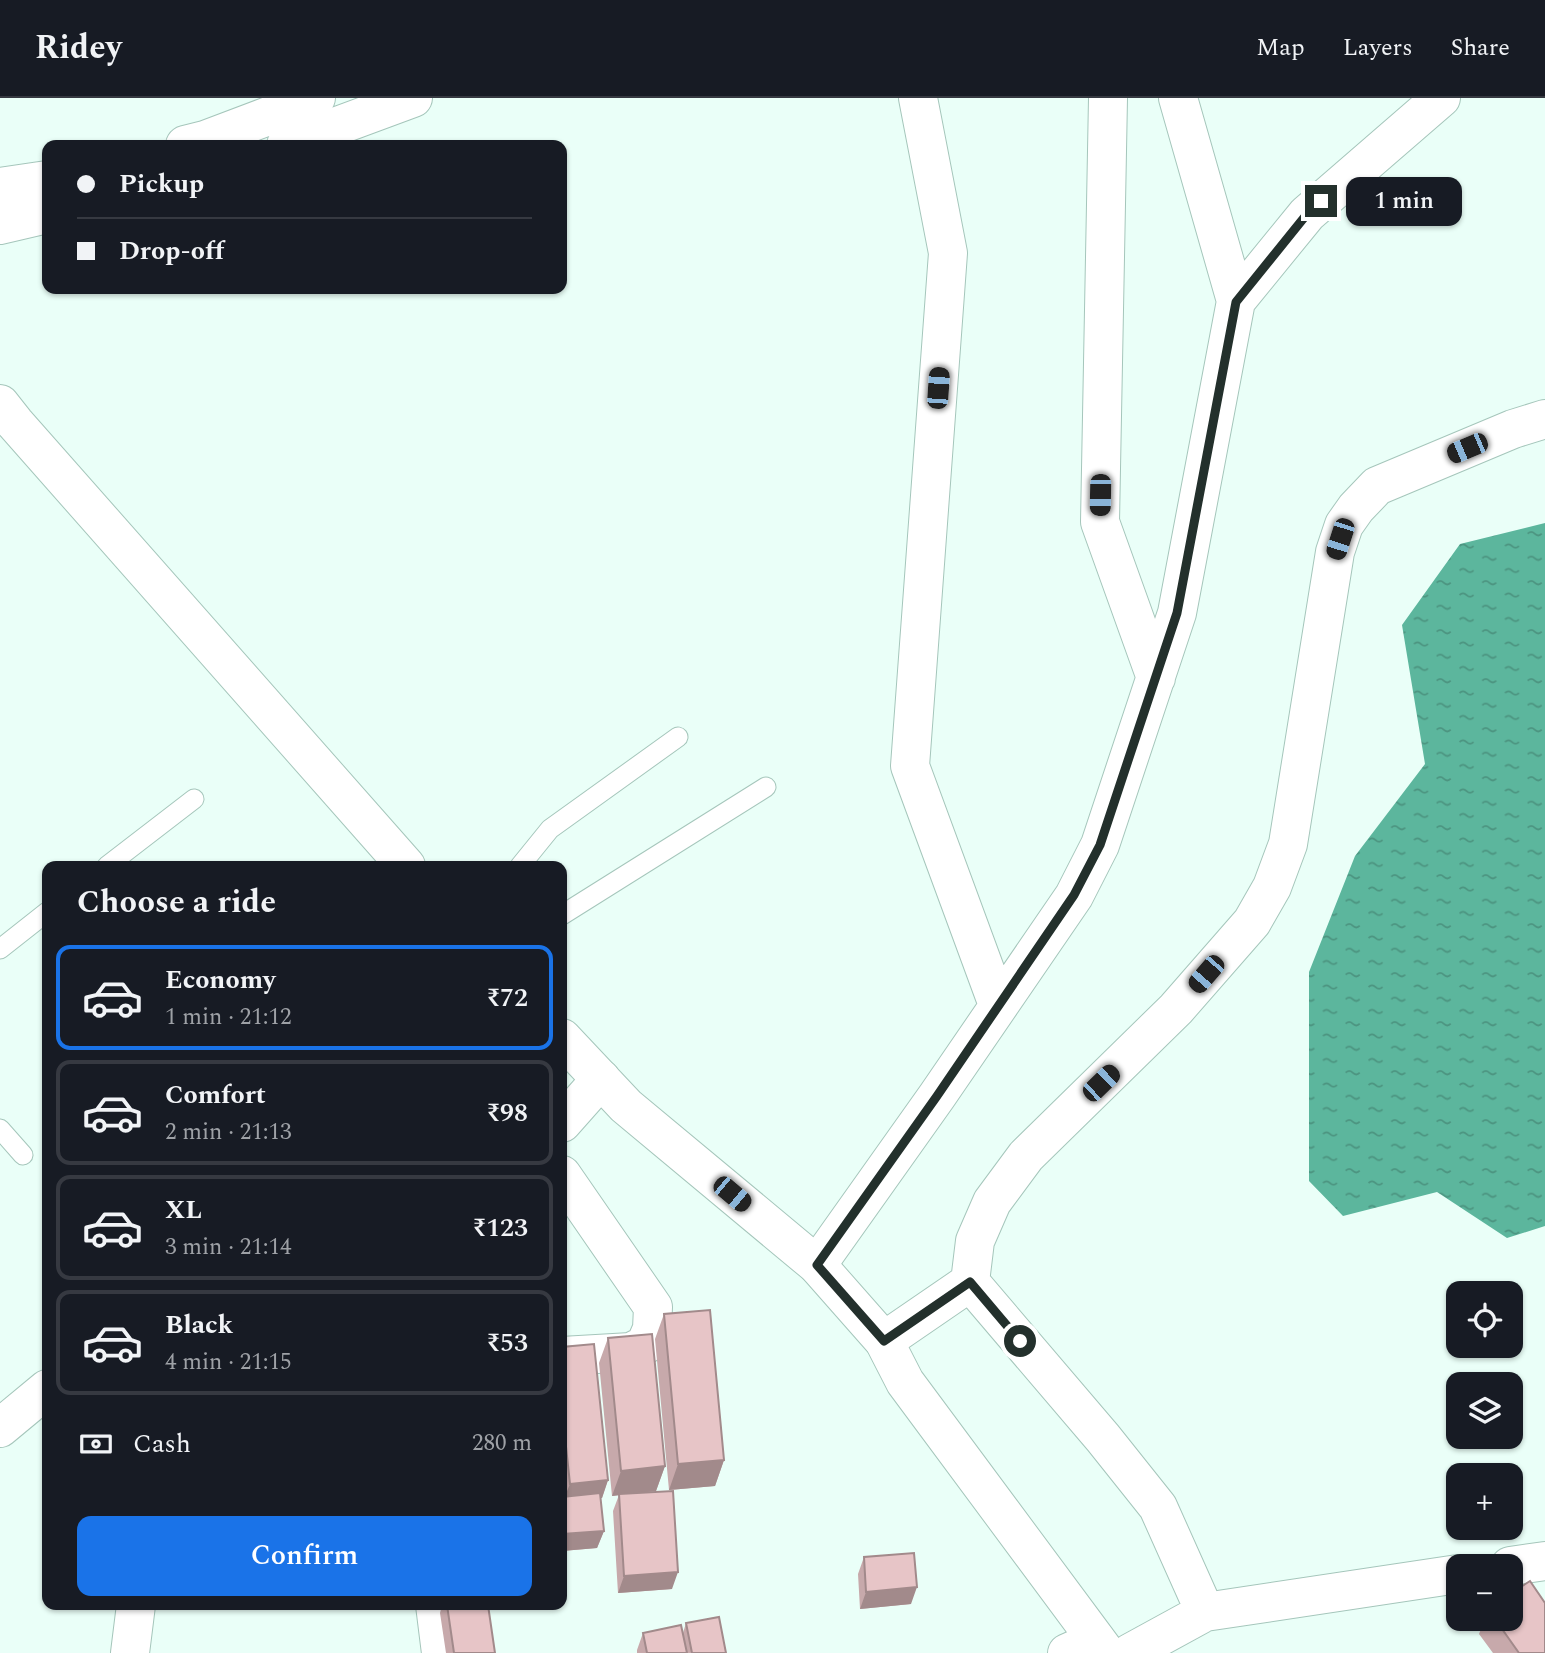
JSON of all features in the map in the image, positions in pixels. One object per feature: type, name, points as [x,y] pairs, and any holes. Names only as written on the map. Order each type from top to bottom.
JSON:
[{"type":"street","points":[[205,140],[316,98]]},
{"type":"street","points":[[300,140],[413,98]]},
{"type":"street","points":[[918,98],[948,253],[910,766],[998,1005]]},
{"type":"street","points":[[817,1265],[937,1096],[1074,895],[1100,845],[1177,613],[1236,302],[1178,98]]},
{"type":"street","points":[[1236,302],[1307,214],[1441,98]]},
{"type":"street","points":[[1112,100],[1100,523],[1156,678]]},
{"type":"street","points":[[0,187],[42,181]]},
{"type":"street","points":[[0,225],[42,215]]},
{"type":"street","points":[[0,404],[402,861]]},
{"type":"street","points":[[1205,1612],[1158,1507],[1095,1428],[970,1282],[975,1241],[992,1202],[1026,1156],[1176,1009],[1252,922],[1272,887],[1287,844],[1335,552],[1344,525],[1377,486],[1513,429],[1545,419]]},
{"type":"street","points":[[567,1043],[626,1106],[817,1265],[884,1341],[905,1382],[1100,1650],[1205,1612],[1446,1576]]},
{"type":"street","points":[[567,1117],[601,1080]]},
{"type":"street","points":[[567,1182],[653,1307],[652,1329],[645,1345],[631,1352],[567,1356]]},
{"type":"street","points":[[884,1341],[970,1282]]},
{"type":"street","points":[[0,1428],[42,1393]]},
{"type":"street","points":[[1523,1564],[1545,1561]]},
{"type":"street","points":[[130,1653],[135,1610]]},
{"type":"street","points":[[436,1610],[441,1653]]},
{"type":"lane","points":[[524,861],[550,830],[678,737]]},
{"type":"lane","points":[[567,912],[766,787]]},
{"type":"lane","points":[[113,861],[194,799]]},
{"type":"lane","points":[[0,949],[42,916]]},
{"type":"lane","points":[[0,1129],[23,1155]]},
{"type":"water","points":[[1545,523],[1545,1226],[1507,1238],[1437,1192],[1343,1216],[1309,1181],[1309,972],[1355,856],[1425,764],[1402,625],[1460,544]]},
{"type":"building","points":[[710,1310],[724,1460],[678,1464],[664,1314]]},
{"type":"building","points":[[652,1334],[665,1466],[621,1471],[608,1338]]},
{"type":"building","points":[[594,1344],[608,1480],[570,1484],[567,1456],[567,1347]]},
{"type":"building","points":[[673,1491],[678,1572],[624,1576],[619,1494]]},
{"type":"building","points":[[600,1493],[604,1531],[567,1534],[567,1496]]},
{"type":"building","points":[[914,1553],[917,1587],[866,1592],[864,1557]]},
{"type":"building","points":[[1530,1581],[1545,1603],[1545,1653],[1519,1653],[1503,1631],[1523,1631],[1523,1586]]},
{"type":"building","points":[[448,1610],[489,1610],[495,1653],[454,1653]]},
{"type":"building","points":[[719,1617],[726,1653],[692,1653],[686,1623]]},
{"type":"building","points":[[681,1625],[687,1653],[647,1653],[643,1633]]},
{"type":"route","points":[[1020,1341],[970,1282],[884,1341],[817,1265],[937,1096],[1074,895],[1100,845],[1177,613],[1236,302],[1307,214],[1321,201]]}]
